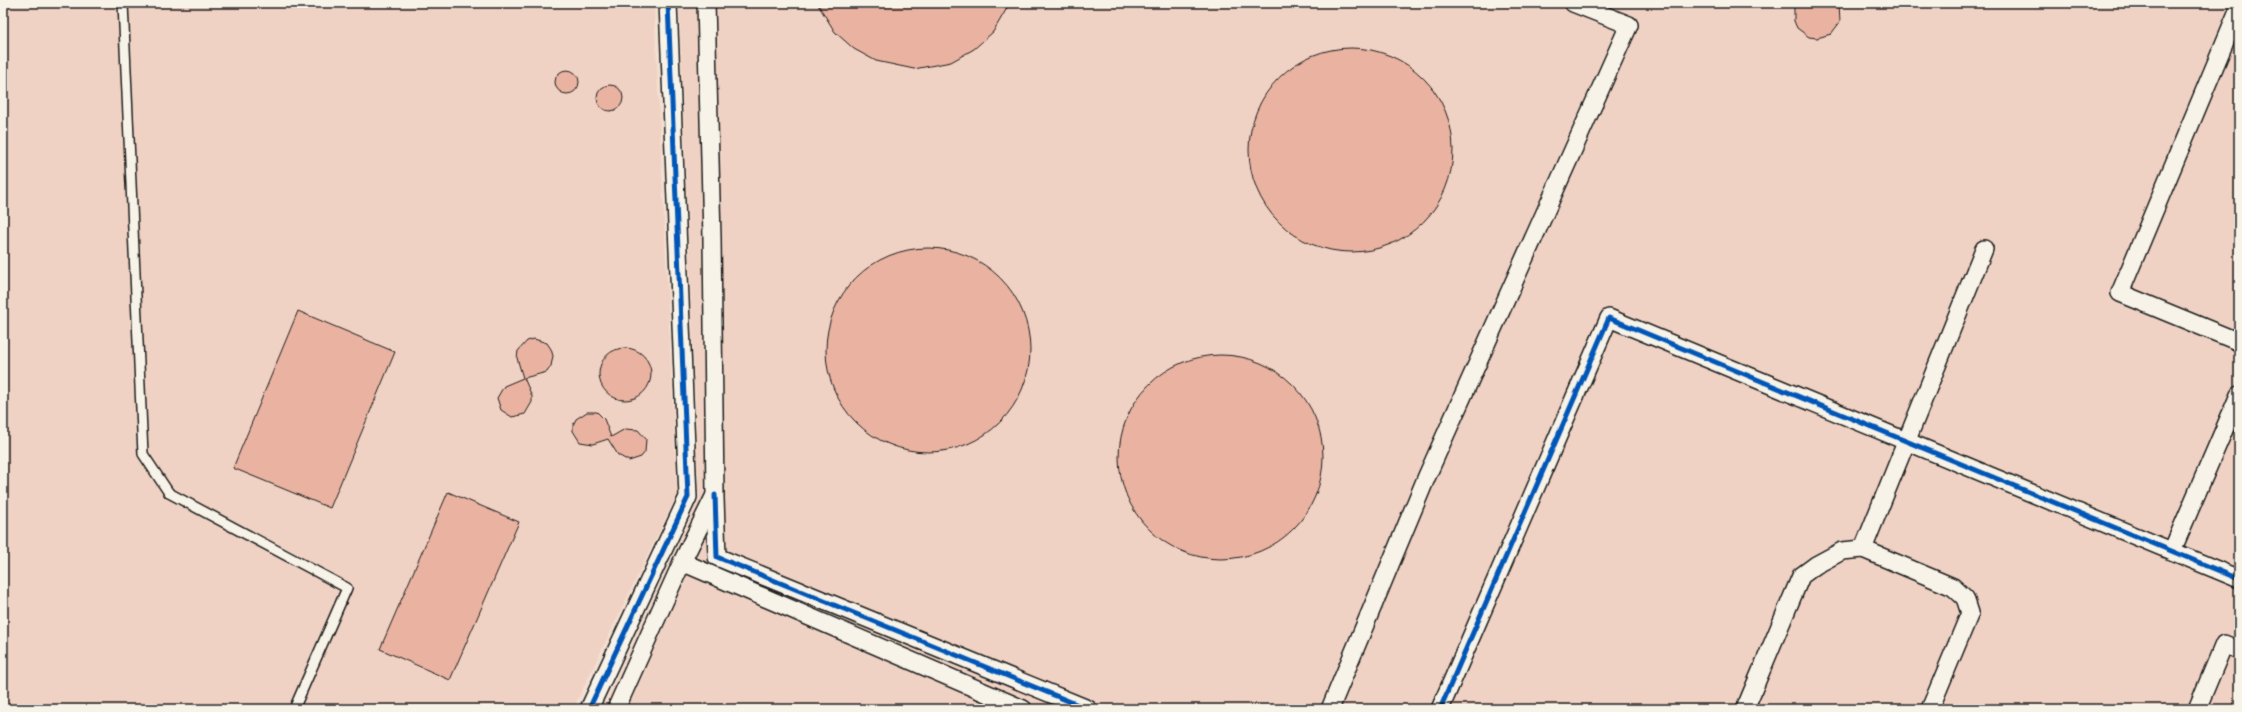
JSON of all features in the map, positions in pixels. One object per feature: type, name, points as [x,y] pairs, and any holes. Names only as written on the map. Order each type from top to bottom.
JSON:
[{"type":"street","points":[[588,709],[688,497],[668,3]]},
{"type":"street","points":[[706,3],[712,238],[717,557],[1088,709]]},
{"type":"street","points":[[1330,709],[1427,476],[1629,25],[1573,3]]},
{"type":"street","points":[[2239,8],[2120,293],[2239,342]]},
{"type":"street","points":[[1863,549],[1984,249]]},
{"type":"street","points":[[1440,709],[1609,318],[2239,579]]},
{"type":"street","points":[[2172,551],[2239,395]]},
{"type":"street","points":[[616,709],[682,562],[715,494]]},
{"type":"street","points":[[1745,709],[1801,576],[1816,565],[1842,551],[1863,549],[1953,587],[1965,598],[1970,613],[1930,709]]},
{"type":"street","points":[[682,562],[1023,709]]},
{"type":"street","points":[[2197,709],[2224,644],[2239,650]]},
{"type":"lane","points":[[123,3],[143,454],[169,493],[347,588],[294,709]]},
{"type":"shaded area","points":[[3,3],[654,3],[677,495],[573,709],[3,709]]},
{"type":"shaded area","points":[[679,3],[2239,3],[2239,709],[603,709],[699,500]]},
{"type":"building","points":[[817,3],[1010,3],[993,32],[974,49],[951,62],[914,69],[876,61],[854,49],[835,32]]},
{"type":"building","points":[[1794,3],[1839,3],[1840,22],[1831,34],[1817,38],[1809,37],[1797,28],[1794,21]]},
{"type":"building","points":[[1341,48],[1361,48],[1381,52],[1399,60],[1416,71],[1430,85],[1441,102],[1449,120],[1453,140],[1453,160],[1449,180],[1441,198],[1430,215],[1416,229],[1399,240],[1381,248],[1361,252],[1341,252],[1321,248],[1303,240],[1286,229],[1272,215],[1261,198],[1253,180],[1249,160],[1249,140],[1253,120],[1261,102],[1272,85],[1286,71],[1303,60],[1321,52]]},
{"type":"building","points":[[567,70],[572,71],[578,77],[578,87],[572,93],[567,94],[562,93],[556,87],[555,82],[556,77],[562,71]]},
{"type":"building","points":[[610,85],[619,89],[623,98],[619,107],[610,111],[601,107],[597,98],[601,89]]},
{"type":"building","points":[[918,248],[938,248],[958,252],[976,260],[993,271],[1007,285],[1018,302],[1026,320],[1030,340],[1030,360],[1026,380],[1018,398],[1007,415],[993,429],[976,440],[958,448],[938,452],[918,452],[898,448],[880,440],[863,429],[849,415],[838,398],[830,380],[826,360],[826,340],[830,320],[838,302],[849,285],[863,271],[880,260],[898,252]]},
{"type":"building","points":[[298,311],[395,352],[330,508],[233,468]]},
{"type":"building","points":[[534,339],[547,343],[551,349],[553,356],[551,366],[547,372],[524,378],[532,396],[532,402],[525,414],[512,417],[501,410],[497,398],[504,386],[523,378],[517,358],[518,351],[527,341]]},
{"type":"building","points":[[625,348],[635,350],[643,356],[649,364],[651,374],[649,384],[643,392],[635,398],[625,400],[615,398],[607,392],[601,384],[599,374],[601,364],[607,356],[615,350]]},
{"type":"building","points":[[1211,355],[1231,355],[1251,359],[1269,367],[1286,378],[1300,392],[1311,409],[1319,427],[1323,447],[1323,467],[1319,487],[1311,505],[1300,522],[1286,536],[1269,547],[1251,555],[1231,559],[1211,559],[1191,555],[1173,547],[1156,536],[1142,522],[1131,505],[1123,487],[1119,467],[1119,447],[1123,427],[1131,409],[1142,392],[1156,378],[1173,367],[1191,359]]},
{"type":"building","points":[[587,412],[597,412],[604,419],[611,437],[625,429],[638,430],[646,439],[645,452],[641,457],[629,461],[618,455],[608,439],[593,444],[580,442],[573,431],[573,425],[576,419]]},
{"type":"building","points":[[448,492],[519,522],[450,680],[380,649]]},
{"type":"cycle path","points":[[589,709],[688,497],[668,3]]},
{"type":"cycle path","points":[[1440,709],[1609,318],[2239,579]]},
{"type":"cycle path","points":[[715,495],[717,557],[1088,709]]}]
